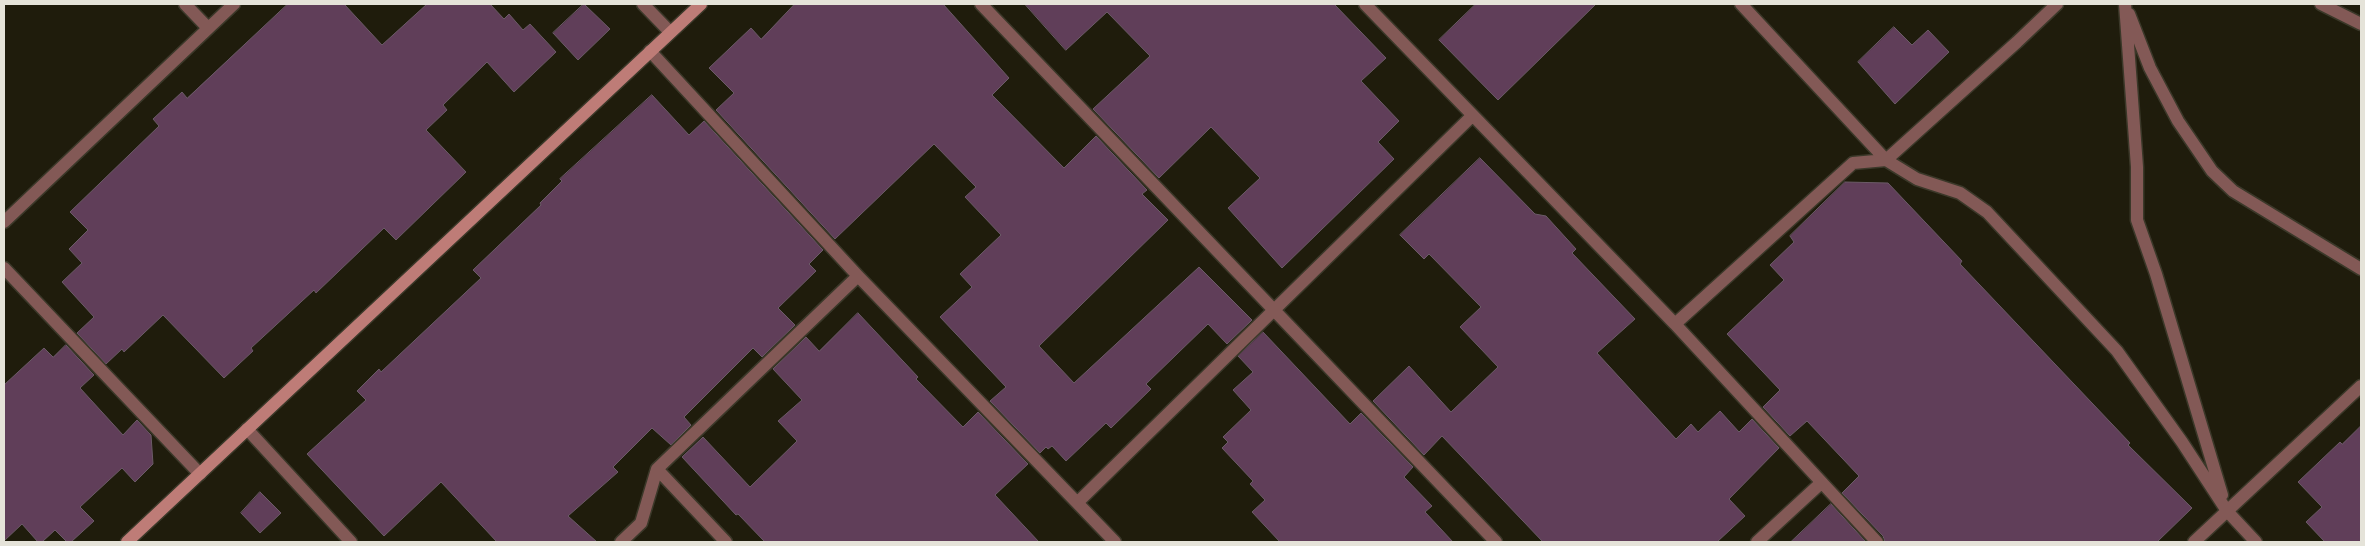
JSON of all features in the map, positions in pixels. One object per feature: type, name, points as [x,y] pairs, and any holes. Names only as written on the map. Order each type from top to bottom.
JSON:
[{"type":"street","points":[[184,4],[208,28]]},
{"type":"street","points":[[4,222],[234,4]]},
{"type":"street","points":[[643,4],[670,32]]},
{"type":"street","points":[[127,542],[701,4]]},
{"type":"street","points":[[981,4],[1276,310],[1496,542]]},
{"type":"street","points":[[1365,4],[1675,324],[1877,542]]},
{"type":"street","points":[[1741,4],[1886,160],[1916,179],[1960,193],[1987,212],[2117,351],[2182,442],[2227,511],[2256,542]]},
{"type":"street","points":[[1675,324],[1853,163],[1886,160],[2018,42],[2056,4]]},
{"type":"street","points":[[2125,4],[2137,167],[2137,220],[2156,274],[2227,511]]},
{"type":"street","points":[[2125,4],[2150,68],[2178,121],[2212,171],[2233,191],[2361,270]]},
{"type":"street","points":[[2321,4],[2361,24]]},
{"type":"street","points":[[650,51],[858,276],[1116,542]]},
{"type":"street","points":[[1078,502],[1472,116]]},
{"type":"street","points":[[4,268],[200,474]]},
{"type":"street","points":[[621,542],[642,523],[657,469],[858,276]]},
{"type":"street","points":[[2194,542],[2361,386]]},
{"type":"street","points":[[247,429],[351,542]]},
{"type":"street","points":[[657,469],[726,542]]},
{"type":"street","points":[[1757,542],[1821,483]]},
{"type":"building","points":[[288,4],[344,4],[382,45],[427,4],[490,4],[504,19],[509,14],[523,30],[530,24],[556,52],[514,92],[487,62],[443,105],[447,110],[426,130],[466,172],[396,240],[384,228],[316,293],[314,290],[251,348],[253,351],[224,378],[163,315],[124,352],[122,349],[106,364],[77,333],[94,317],[62,282],[82,263],[69,249],[88,230],[70,212],[159,126],[153,119],[182,92],[187,98]]},
{"type":"building","points":[[584,4],[610,29],[578,60],[553,33]]},
{"type":"building","points":[[795,4],[943,4],[1009,78],[992,95],[1064,168],[1096,136],[1147,190],[1142,194],[1168,220],[1039,346],[1074,383],[1199,267],[1252,320],[1227,344],[1208,324],[1146,384],[1151,389],[1111,428],[1106,423],[1066,461],[1052,446],[1048,449],[1046,447],[1040,453],[990,401],[1006,387],[940,317],[972,287],[960,274],[1001,235],[965,197],[976,187],[934,144],[835,239],[716,110],[734,93],[709,68],[751,28],[761,39]]},
{"type":"building","points":[[1025,4],[1334,4],[1386,58],[1361,81],[1399,121],[1378,142],[1394,159],[1282,268],[1228,208],[1260,178],[1211,127],[1159,178],[1093,109],[1150,56],[1107,12],[1066,50]]},
{"type":"building","points":[[1476,4],[1596,4],[1498,100],[1439,40]]},
{"type":"building","points":[[1894,27],[1912,45],[1928,30],[1949,52],[1895,104],[1858,62]]},
{"type":"building","points":[[652,95],[689,135],[704,121],[823,250],[809,264],[816,271],[778,308],[795,325],[762,357],[753,348],[684,417],[691,425],[671,445],[652,428],[613,467],[618,472],[568,516],[597,542],[497,542],[441,482],[384,536],[307,454],[366,400],[357,391],[379,369],[381,372],[481,278],[473,270],[541,205],[540,203],[562,181],[560,179]]},
{"type":"building","points":[[1480,158],[1535,214],[1546,216],[1576,249],[1572,253],[1635,319],[1597,353],[1676,439],[1691,424],[1698,432],[1720,411],[1739,432],[1752,419],[1779,448],[1729,499],[1745,516],[1717,542],[1543,542],[1442,436],[1424,455],[1373,401],[1409,366],[1451,412],[1498,367],[1460,327],[1481,307],[1429,254],[1424,259],[1400,235]]},
{"type":"building","points":[[1845,182],[1888,183],[1962,261],[1960,264],[2130,443],[2128,445],[2192,508],[2157,542],[1885,542],[1883,536],[1842,493],[1859,476],[1807,421],[1790,436],[1763,407],[1780,390],[1727,334],[1784,280],[1770,265],[1794,242],[1790,236]]},
{"type":"building","points":[[858,313],[918,377],[916,379],[963,427],[978,412],[1028,464],[995,495],[1039,542],[765,542],[738,514],[736,515],[682,457],[703,437],[750,487],[797,441],[778,421],[802,400],[773,369],[806,337],[819,351]]},
{"type":"building","points":[[1263,332],[1350,424],[1361,413],[1413,467],[1404,477],[1432,506],[1425,512],[1453,542],[1280,542],[1252,512],[1265,500],[1250,484],[1253,481],[1222,448],[1228,442],[1223,437],[1251,410],[1233,390],[1253,372],[1238,356]]},
{"type":"building","points":[[66,345],[94,375],[80,388],[123,435],[137,420],[151,435],[153,464],[135,482],[122,468],[80,507],[94,521],[71,542],[67,542],[55,530],[42,542],[38,542],[22,524],[4,541],[4,385],[44,348],[53,357]]},
{"type":"building","points":[[2361,426],[2361,542],[2325,542],[2306,522],[2322,507],[2298,482],[2340,442],[2342,444]]},
{"type":"building","points":[[260,492],[281,513],[260,533],[241,513]]},
{"type":"building","points":[[1831,504],[1866,542],[1791,542]]}]
